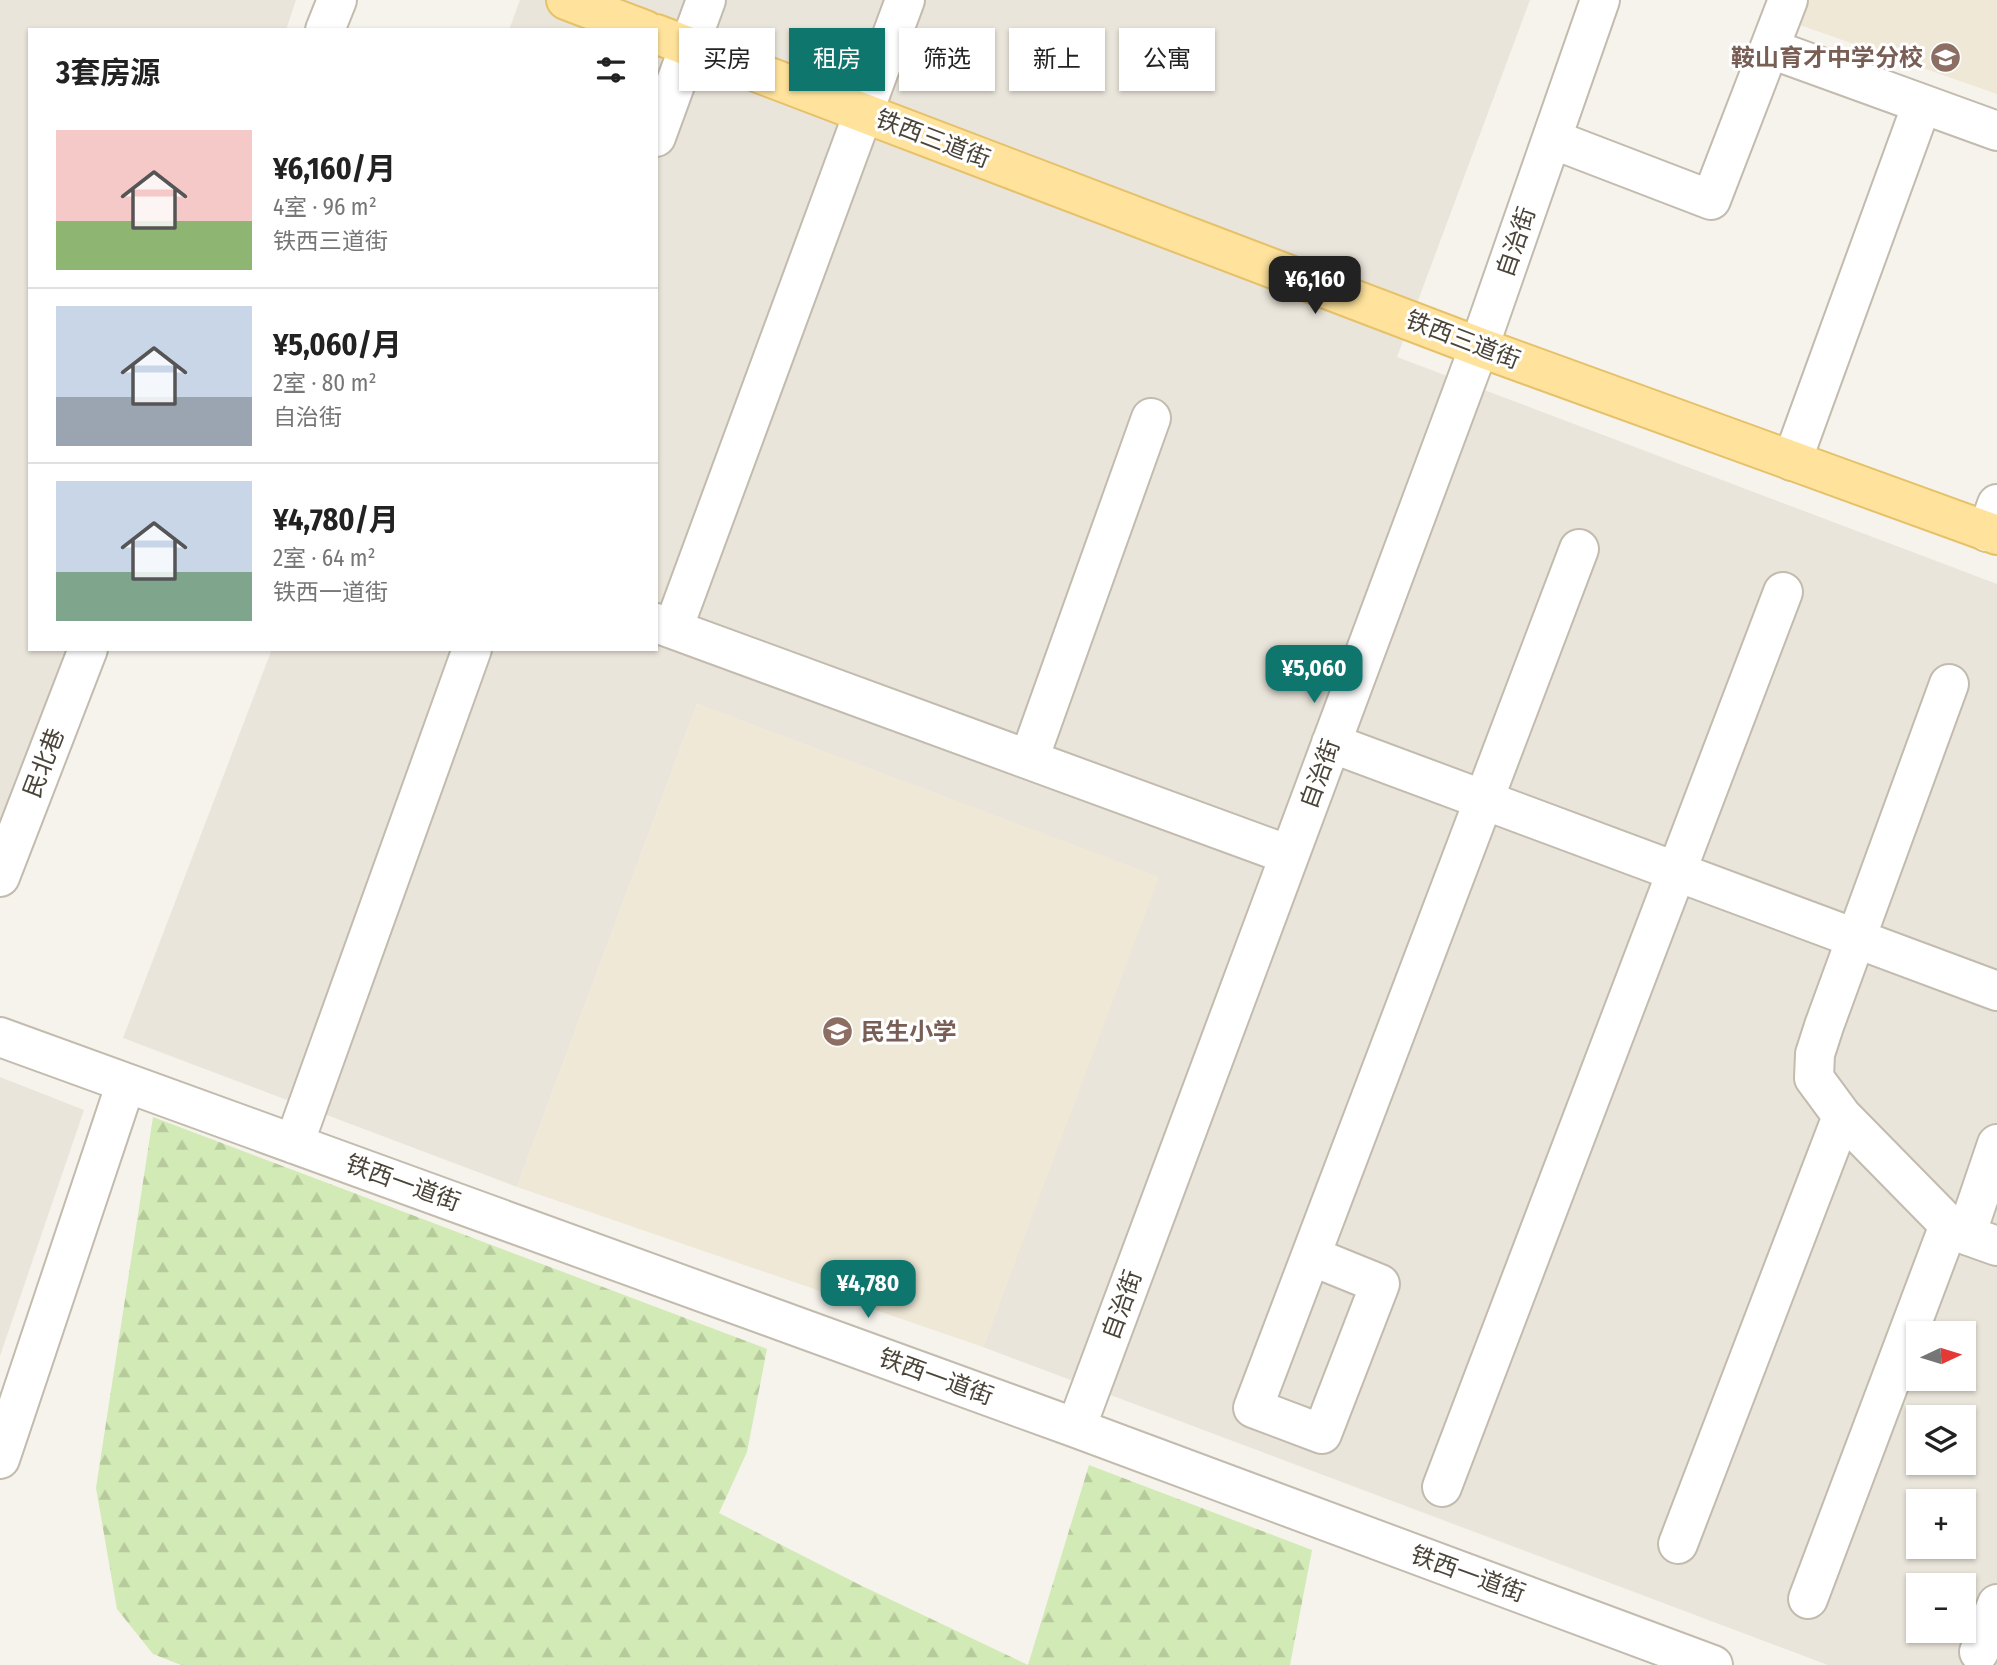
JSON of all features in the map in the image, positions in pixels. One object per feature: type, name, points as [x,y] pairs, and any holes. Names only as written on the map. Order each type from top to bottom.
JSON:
[{"type":"main road","points":[[566,0],[640,28]]},
{"type":"main road","name":"铁西三道街","points":[[673,40],[1479,347],[1792,461],[1994,524]]},
{"type":"street","points":[[326,28],[337,0]]},
{"type":"street","points":[[658,126],[673,40],[706,0]]},
{"type":"street","points":[[905,0],[864,113],[665,626],[1289,855]]},
{"type":"street","name":"自治街","points":[[1076,1428],[1479,347],[1601,0]]},
{"type":"street","points":[[1552,139],[1711,200],[1788,0]]},
{"type":"street","points":[[1771,50],[1997,131]]},
{"type":"street","points":[[1792,461],[1922,104]]},
{"type":"street","points":[[1029,760],[1151,418]]},
{"type":"street","points":[[1311,1256],[1579,549]]},
{"type":"street","points":[[1442,1487],[1783,592]]},
{"type":"street","name":"民北巷","points":[[0,877],[87,651]]},
{"type":"street","points":[[294,1144],[471,651]]},
{"type":"street","points":[[1949,684],[1815,1054],[1814,1078],[1842,1116],[1971,1235]]},
{"type":"street","points":[[1331,743],[1997,991]]},
{"type":"street","name":"铁西一道街","points":[[0,1037],[1076,1428],[1713,1665]]},
{"type":"street","points":[[0,1459],[126,1083]]},
{"type":"street","points":[[1678,1544],[1842,1116]]},
{"type":"street","points":[[1808,1600],[1971,1235],[1997,1144]]},
{"type":"shaded area","points":[[0,0],[296,0],[287,28],[28,28],[28,651],[71,651],[0,858]]},
{"type":"shaded area","points":[[520,0],[1530,0],[1397,357],[1997,584],[1997,1665],[1828,1665],[983,1347],[1158,877],[697,704],[517,1187],[123,1038],[271,651],[658,651],[658,28],[510,28]]},
{"type":"shaded area","name":"鞍山育才中学分校","points":[[1799,0],[1997,0],[1997,94],[1791,22]]},
{"type":"shaded area","name":"民生小学","points":[[697,704],[1159,877],[983,1347],[517,1187]]},
{"type":"shaded area","points":[[0,1077],[84,1110],[0,1356]]},
{"type":"green space","points":[[153,1117],[767,1349],[747,1452],[719,1513],[860,1585],[1028,1665],[181,1665],[153,1654],[117,1609],[96,1488]]},
{"type":"green space","points":[[1089,1465],[1312,1550],[1290,1665],[1028,1665]]},
{"type":"place","name":"鞍山育才中学分校","points":[[1946,58]]},
{"type":"place","name":"民生小学","points":[[838,1032]]}]
